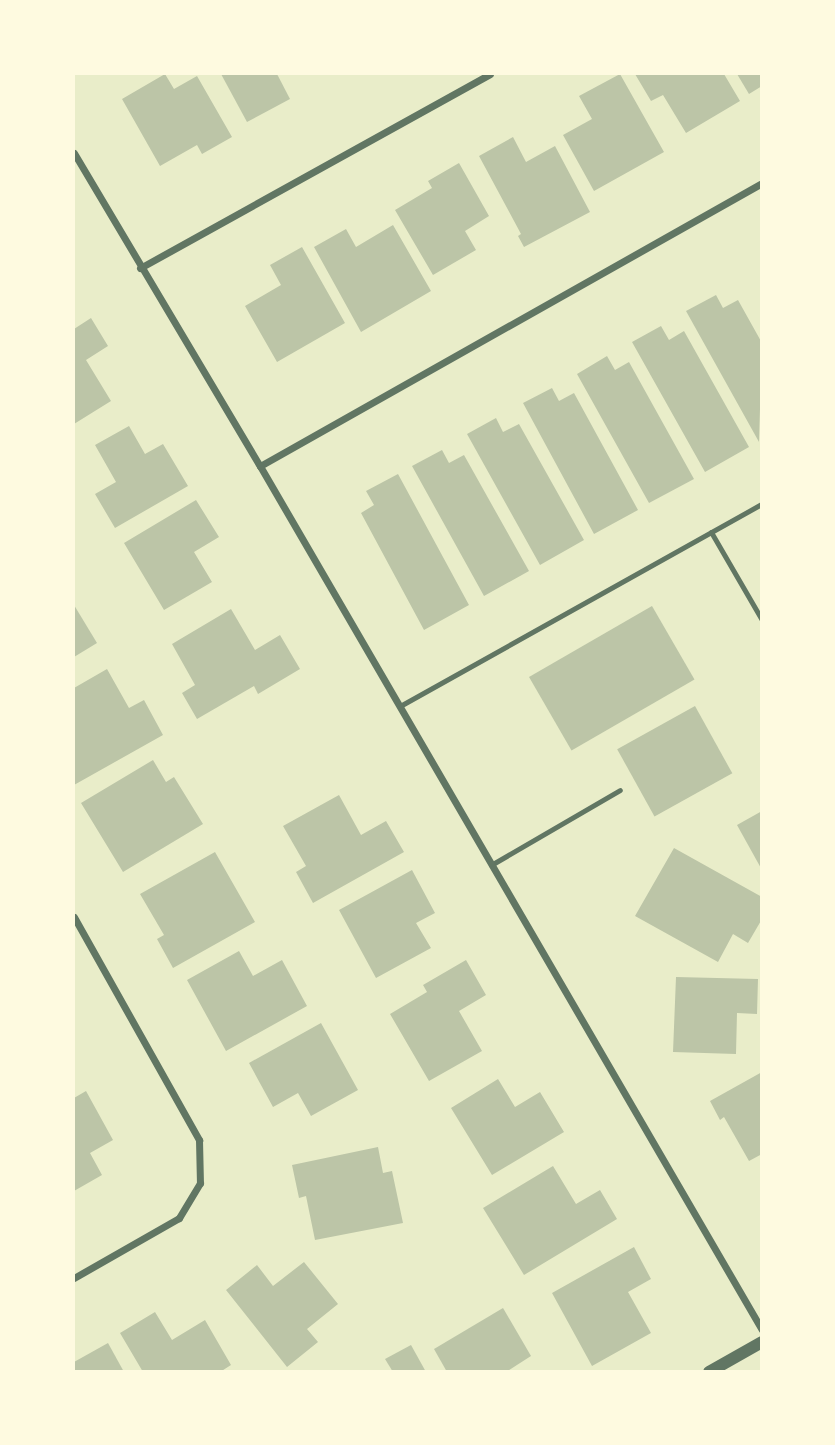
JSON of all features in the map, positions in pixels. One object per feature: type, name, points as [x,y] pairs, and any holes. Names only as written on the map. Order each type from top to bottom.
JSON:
[{"type":"street","points":[[140,268],[490,74]]},
{"type":"street","points":[[74,153],[260,466],[761,1330]]},
{"type":"street","points":[[260,466],[761,183]]},
{"type":"street","points":[[74,917],[199,1140],[200,1183],[178,1218],[74,1278]]},
{"type":"street","points":[[709,1371],[761,1342]]},
{"type":"lane","points":[[400,706],[761,504]]},
{"type":"lane","points":[[711,532],[761,620]]},
{"type":"lane","points":[[491,865],[620,790]]},
{"type":"building","points":[[165,74],[174,89],[197,76],[232,137],[202,154],[197,145],[160,166],[122,99]]},
{"type":"building","points":[[221,74],[277,74],[290,99],[247,122]]},
{"type":"building","points":[[620,74],[664,152],[594,191],[563,135],[592,119],[579,96]]},
{"type":"building","points":[[635,74],[724,74],[740,101],[686,133],[663,95],[651,101]]},
{"type":"building","points":[[737,74],[762,74],[762,86],[749,94]]},
{"type":"building","points":[[513,137],[526,162],[555,146],[590,212],[524,247],[518,236],[521,234],[479,156]]},
{"type":"building","points":[[459,163],[489,216],[465,231],[476,250],[433,275],[395,210],[432,188],[428,181]]},
{"type":"building","points":[[393,225],[431,291],[361,332],[314,247],[346,229],[356,247]]},
{"type":"building","points":[[302,247],[345,323],[277,362],[245,306],[281,285],[270,265]]},
{"type":"building","points":[[716,295],[723,308],[738,300],[762,343],[759,442],[686,311]]},
{"type":"building","points":[[91,318],[108,346],[86,360],[111,401],[74,424],[74,329]]},
{"type":"building","points":[[661,326],[669,340],[684,331],[749,447],[705,472],[632,342]]},
{"type":"building","points":[[607,356],[615,370],[629,362],[694,479],[649,503],[577,374]]},
{"type":"building","points":[[552,388],[559,401],[574,393],[638,510],[594,534],[523,403]]},
{"type":"building","points":[[496,418],[503,432],[519,424],[584,540],[540,565],[467,434]]},
{"type":"building","points":[[129,426],[145,454],[163,444],[188,486],[115,528],[95,494],[116,482],[95,445]]},
{"type":"building","points":[[442,450],[449,463],[464,455],[529,571],[484,596],[412,466]]},
{"type":"building","points":[[398,474],[469,605],[424,630],[361,513],[374,505],[366,491]]},
{"type":"building","points":[[196,500],[219,537],[194,552],[212,582],[164,610],[124,543]]},
{"type":"building","points":[[74,605],[97,643],[74,657]]},
{"type":"building","points":[[652,606],[694,680],[572,751],[529,677]]},
{"type":"building","points":[[231,609],[255,650],[280,635],[300,669],[258,694],[254,686],[197,719],[182,693],[195,685],[172,644]]},
{"type":"building","points":[[107,669],[129,708],[144,700],[163,735],[74,785],[74,688]]},
{"type":"building","points":[[695,706],[732,773],[654,816],[617,749]]},
{"type":"building","points":[[153,760],[166,782],[174,777],[203,824],[123,872],[81,803]]},
{"type":"building","points":[[339,795],[361,835],[386,821],[404,852],[313,903],[296,872],[306,866],[283,826]]},
{"type":"building","points":[[762,811],[762,870],[737,825]]},
{"type":"building","points":[[674,848],[762,897],[762,919],[748,943],[733,934],[718,962],[635,916]]},
{"type":"building","points":[[215,852],[255,922],[173,968],[157,939],[164,935],[140,894]]},
{"type":"building","points":[[412,870],[435,913],[416,923],[431,948],[376,978],[339,910]]},
{"type":"building","points":[[239,951],[253,976],[282,960],[307,1006],[226,1051],[187,980]]},
{"type":"building","points":[[466,960],[486,995],[459,1011],[482,1051],[429,1081],[390,1014],[427,992],[423,985]]},
{"type":"building","points":[[676,977],[758,979],[757,1014],[737,1013],[736,1054],[673,1052]]},
{"type":"building","points":[[321,1023],[358,1090],[311,1116],[298,1093],[273,1107],[249,1063]]},
{"type":"building","points":[[762,1072],[762,1154],[749,1161],[724,1117],[720,1120],[710,1101]]},
{"type":"building","points":[[498,1079],[515,1107],[540,1092],[564,1132],[492,1175],[451,1108]]},
{"type":"building","points":[[86,1091],[113,1140],[90,1153],[102,1175],[74,1191],[74,1098]]},
{"type":"building","points":[[378,1147],[383,1173],[392,1171],[403,1223],[315,1240],[306,1196],[299,1198],[292,1165]]},
{"type":"building","points":[[553,1166],[576,1204],[600,1190],[617,1219],[524,1275],[483,1208]]},
{"type":"building","points":[[634,1247],[651,1279],[628,1292],[651,1333],[592,1366],[552,1293]]},
{"type":"building","points":[[304,1262],[338,1304],[307,1329],[318,1342],[287,1367],[226,1290],[257,1265],[273,1286]]},
{"type":"building","points":[[503,1308],[531,1356],[506,1372],[447,1372],[434,1349]]},
{"type":"building","points":[[155,1312],[172,1340],[205,1320],[231,1365],[220,1372],[143,1372],[120,1333]]},
{"type":"building","points":[[108,1343],[124,1372],[74,1372],[74,1362]]},
{"type":"building","points":[[411,1345],[426,1372],[393,1372],[385,1359]]}]
